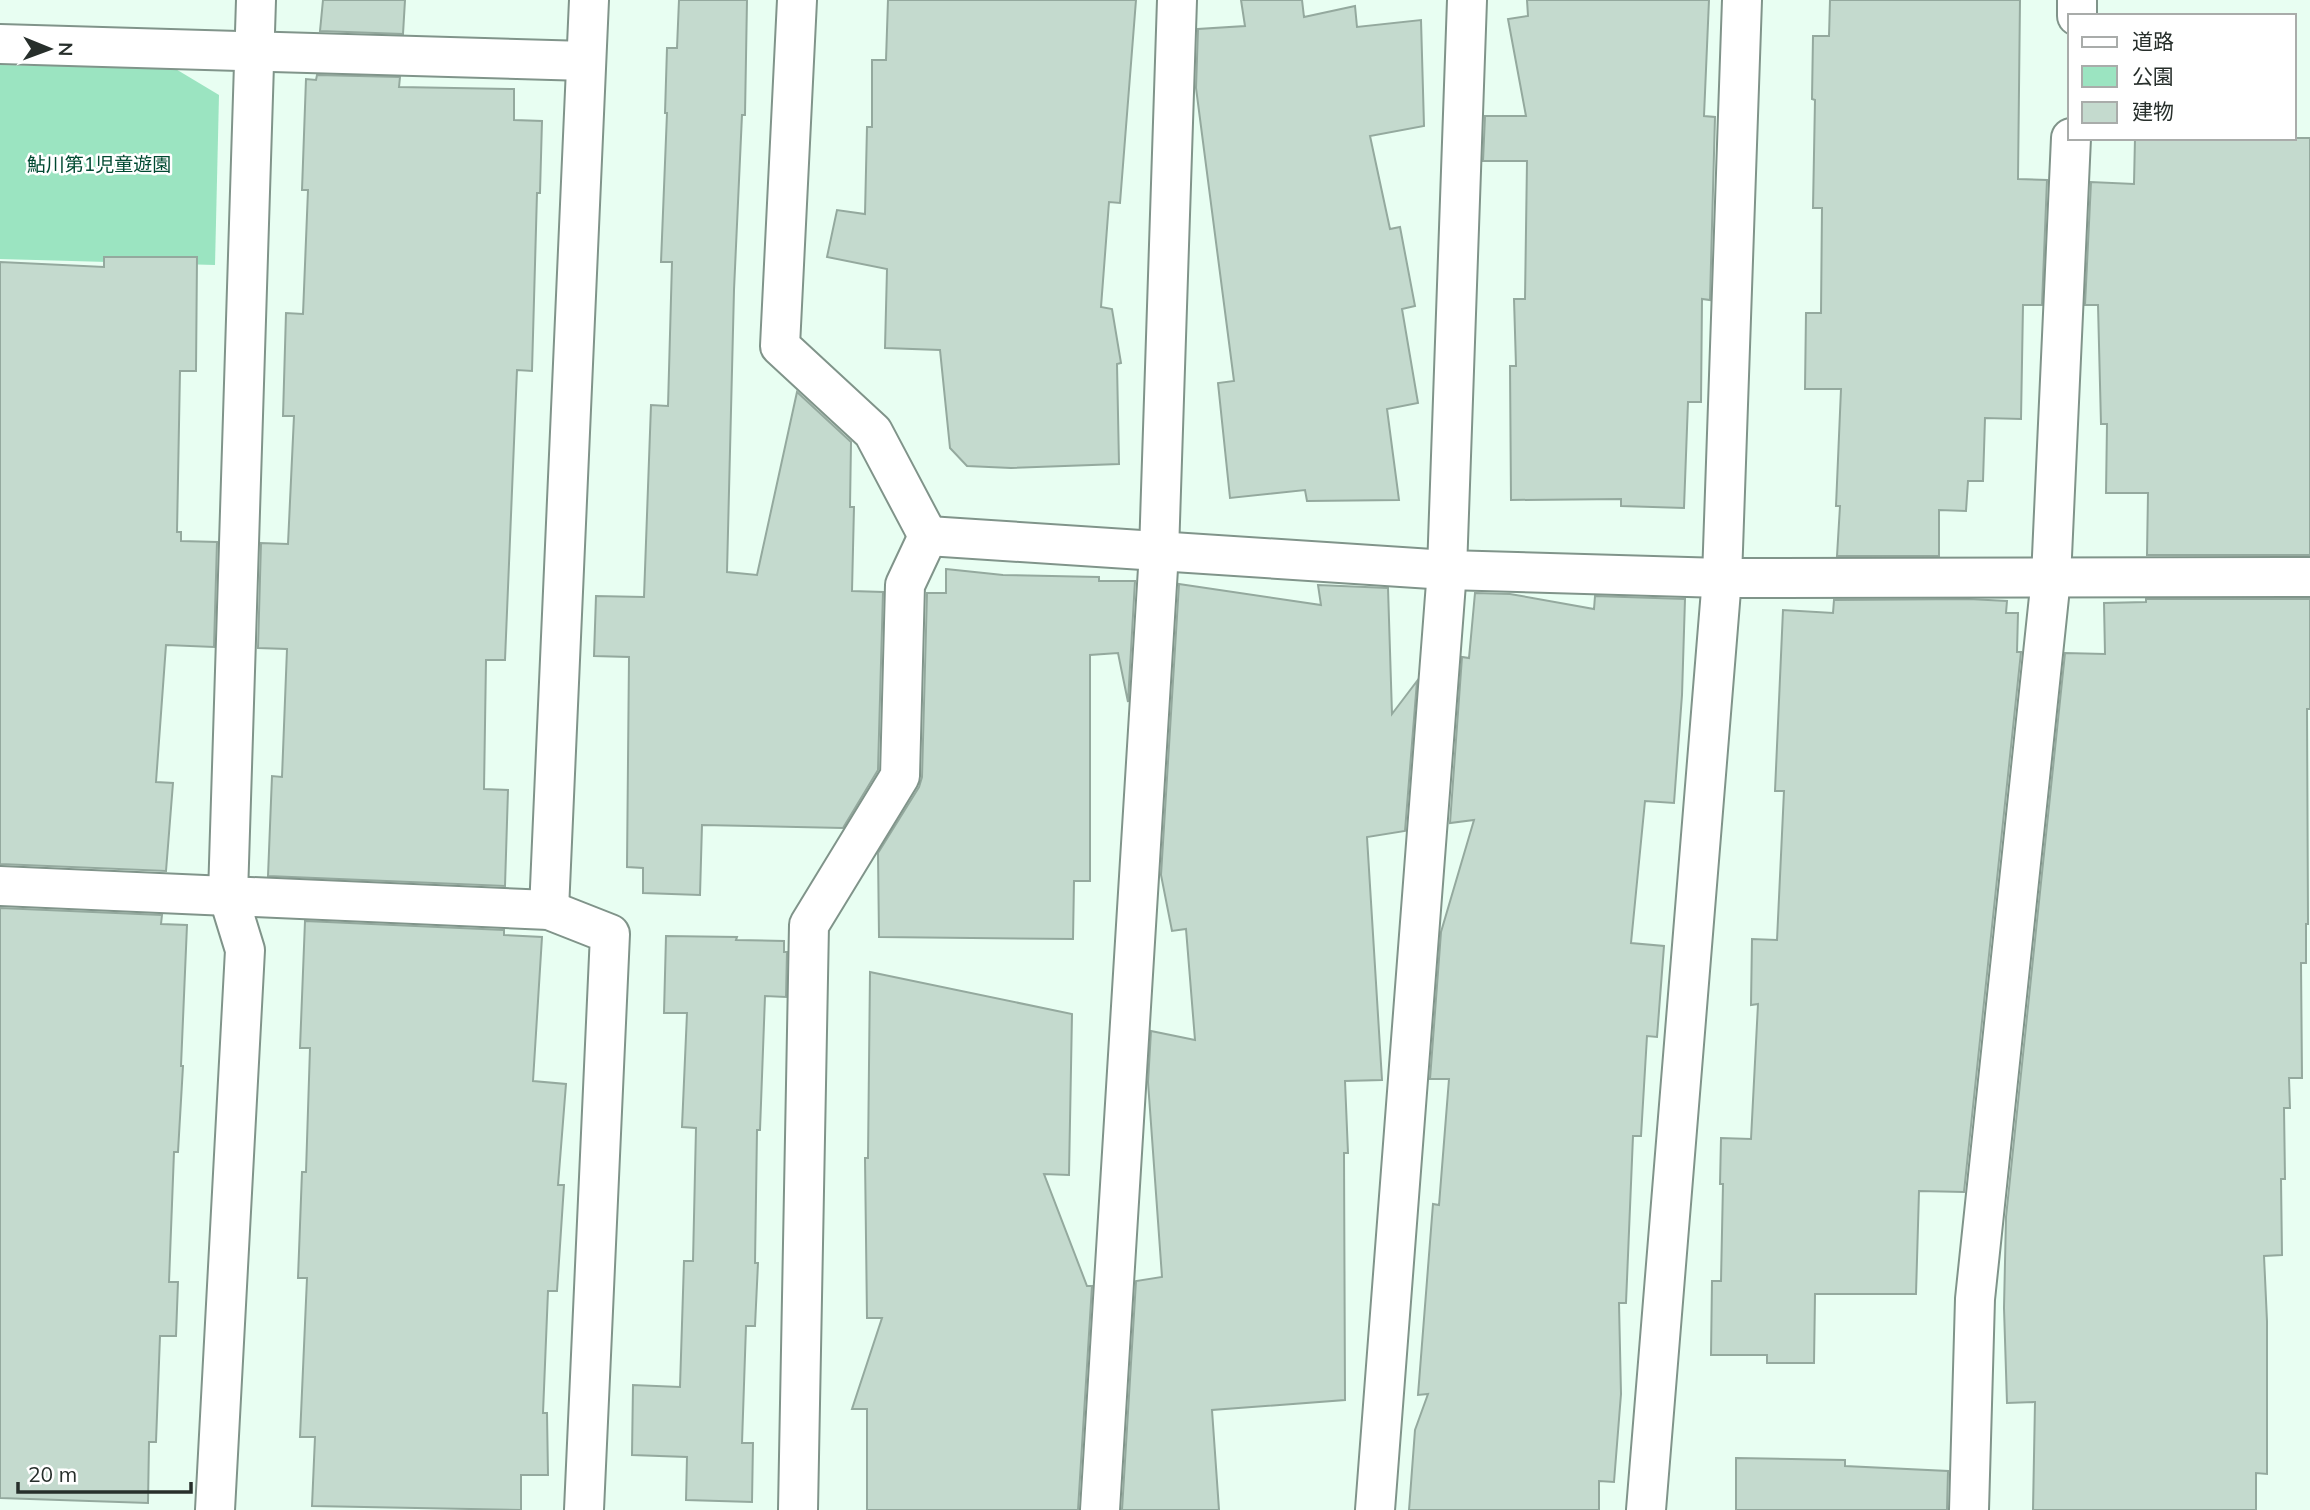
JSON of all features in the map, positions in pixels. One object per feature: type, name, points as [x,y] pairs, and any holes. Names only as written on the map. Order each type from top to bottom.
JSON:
[{"type":"street","points":[[215,1510],[245,950],[228,895],[256,0]]},
{"type":"street","points":[[549,910],[589,0]]},
{"type":"street","points":[[797,0],[780,346],[873,432],[928,536]]},
{"type":"street","points":[[1100,1510],[1159,552],[1177,0]]},
{"type":"street","points":[[1375,1510],[1447,570],[1466,0]]},
{"type":"street","points":[[1646,1510],[1722,578],[1742,0]]},
{"type":"street","points":[[0,44],[586,61]]},
{"type":"street","points":[[1969,1510],[1975,1299],[2051,578],[2071,140]]},
{"type":"street","points":[[928,536],[1447,570],[1722,578],[2310,577]]},
{"type":"street","points":[[798,1510],[809,925],[900,776],[905,585],[928,536]]},
{"type":"street","points":[[0,886],[549,910],[610,933],[584,1510]]},
{"type":"green space","name":"鮎川第1児童遊園","points":[[0,65],[174,68],[219,95],[215,265],[0,259]]},
{"type":"building","points":[[323,0],[405,0],[403,34],[320,31]]},
{"type":"building","points":[[679,0],[747,0],[745,115],[742,115],[734,290],[727,572],[757,575],[797,392],[851,442],[850,507],[854,507],[852,591],[883,592],[878,770],[843,828],[702,825],[700,895],[643,893],[643,868],[627,867],[629,657],[594,656],[596,596],[644,597],[651,405],[668,406],[672,262],[661,262],[665,113],[667,48],[677,48]]},
{"type":"building","points":[[888,0],[1136,0],[1120,203],[1109,202],[1101,307],[1112,309],[1121,363],[1117,364],[1119,464],[1011,468],[967,466],[950,448],[940,350],[885,348],[887,269],[827,257],[837,210],[865,214],[867,127],[872,127],[872,60],[886,60]]},
{"type":"building","points":[[1241,0],[1302,0],[1304,17],[1355,6],[1357,27],[1421,20],[1424,126],[1370,136],[1390,229],[1400,227],[1415,306],[1402,309],[1418,403],[1387,409],[1399,500],[1307,501],[1305,490],[1230,498],[1218,383],[1234,381],[1196,88],[1198,29],[1245,26]]},
{"type":"building","points":[[1527,0],[1709,0],[1704,116],[1715,117],[1710,300],[1702,299],[1701,402],[1688,402],[1684,508],[1621,506],[1621,499],[1511,500],[1510,366],[1516,366],[1514,299],[1525,299],[1527,161],[1483,161],[1485,116],[1526,116],[1508,19],[1528,16]]},
{"type":"building","points":[[1830,0],[2020,0],[2018,179],[2047,180],[2042,305],[2023,305],[2021,419],[1985,418],[1983,481],[1968,481],[1966,511],[1939,510],[1939,556],[1837,556],[1840,506],[1836,506],[1841,389],[1805,389],[1806,313],[1821,313],[1822,208],[1813,208],[1813,36],[1829,36]]},
{"type":"building","points":[[317,75],[400,77],[399,87],[514,89],[514,120],[542,121],[540,193],[537,193],[532,371],[517,370],[505,660],[486,660],[484,789],[508,790],[505,886],[268,876],[272,776],[282,777],[287,649],[258,648],[261,543],[288,544],[294,416],[283,416],[286,313],[303,314],[308,190],[302,190],[306,79],[316,80]]},
{"type":"building","points":[[2310,138],[2310,555],[2147,555],[2148,493],[2106,493],[2107,424],[2101,424],[2098,305],[2085,305],[2091,182],[2134,184],[2135,140]]},
{"type":"building","points":[[104,257],[197,257],[196,371],[180,371],[177,532],[181,532],[181,541],[217,542],[214,647],[166,645],[156,782],[173,783],[166,871],[0,864],[0,262],[104,267]]},
{"type":"building","points":[[946,569],[1003,575],[1099,577],[1099,581],[1135,581],[1128,702],[1118,653],[1090,655],[1090,881],[1074,881],[1073,939],[879,937],[878,853],[919,787],[922,777],[927,593],[946,593]]},
{"type":"building","points":[[1179,584],[1321,605],[1318,585],[1388,588],[1392,714],[1417,681],[1405,831],[1367,837],[1382,1080],[1345,1081],[1348,1153],[1344,1153],[1345,1400],[1212,1410],[1219,1510],[1122,1510],[1136,1281],[1162,1277],[1148,1082],[1151,1031],[1195,1040],[1186,929],[1172,931],[1161,875]]},
{"type":"building","points":[[1475,593],[1510,594],[1594,609],[1595,596],[1685,599],[1682,695],[1674,803],[1645,801],[1631,943],[1664,946],[1657,1037],[1647,1036],[1641,1136],[1633,1136],[1626,1303],[1619,1303],[1621,1394],[1614,1482],[1599,1481],[1599,1510],[1409,1510],[1415,1430],[1428,1394],[1418,1395],[1433,1204],[1439,1205],[1449,1079],[1430,1079],[1441,932],[1474,820],[1450,823],[1462,657],[1469,658]]},
{"type":"building","points":[[2146,599],[2310,599],[2310,709],[2307,709],[2308,924],[2306,963],[2301,963],[2302,1078],[2289,1078],[2290,1108],[2284,1108],[2282,1255],[2264,1256],[2267,1321],[2267,1474],[2256,1473],[2256,1510],[2033,1510],[2035,1402],[2007,1403],[2004,1308],[2006,1217],[2065,653],[2105,654],[2104,603],[2146,602]]},
{"type":"building","points":[[1834,600],[2007,601],[2006,613],[2018,613],[2017,652],[2021,652],[1964,1192],[1919,1191],[1916,1294],[1815,1294],[1814,1363],[1767,1363],[1767,1355],[1711,1355],[1712,1281],[1721,1281],[1721,1138],[1751,1139],[1758,1004],[1751,1005],[1752,939],[1777,940],[1784,791],[1775,791],[1783,610],[1833,613]]},
{"type":"building","points":[[0,908],[162,915],[161,924],[187,925],[183,1066],[178,1152],[174,1152],[169,1282],[178,1282],[176,1336],[160,1336],[156,1442],[149,1442],[148,1503],[0,1498]]},
{"type":"building","points":[[305,921],[504,930],[504,935],[542,937],[533,1081],[566,1084],[558,1185],[564,1185],[557,1291],[548,1291],[543,1413],[547,1413],[548,1475],[521,1475],[521,1510],[312,1506],[315,1437],[300,1437],[307,1278],[298,1278],[302,1172],[306,1172],[310,1048],[300,1048]]},
{"type":"building","points":[[666,936],[784,941],[784,952],[787,952],[786,997],[765,996],[760,1130],[757,1130],[755,1263],[758,1263],[755,1326],[746,1326],[742,1443],[753,1443],[752,1502],[686,1500],[687,1457],[632,1455],[633,1385],[680,1387],[684,1261],[693,1261],[696,1128],[682,1127],[687,1013],[664,1013]]},
{"type":"building","points":[[870,972],[1072,1014],[1069,1175],[1044,1174],[1087,1286],[1092,1286],[1078,1510],[867,1510],[867,1409],[852,1409],[882,1318],[867,1318],[865,1158],[868,1158]]},
{"type":"building","points":[[1736,1458],[1845,1460],[1845,1466],[1948,1471],[1947,1510],[1736,1510]]}]
